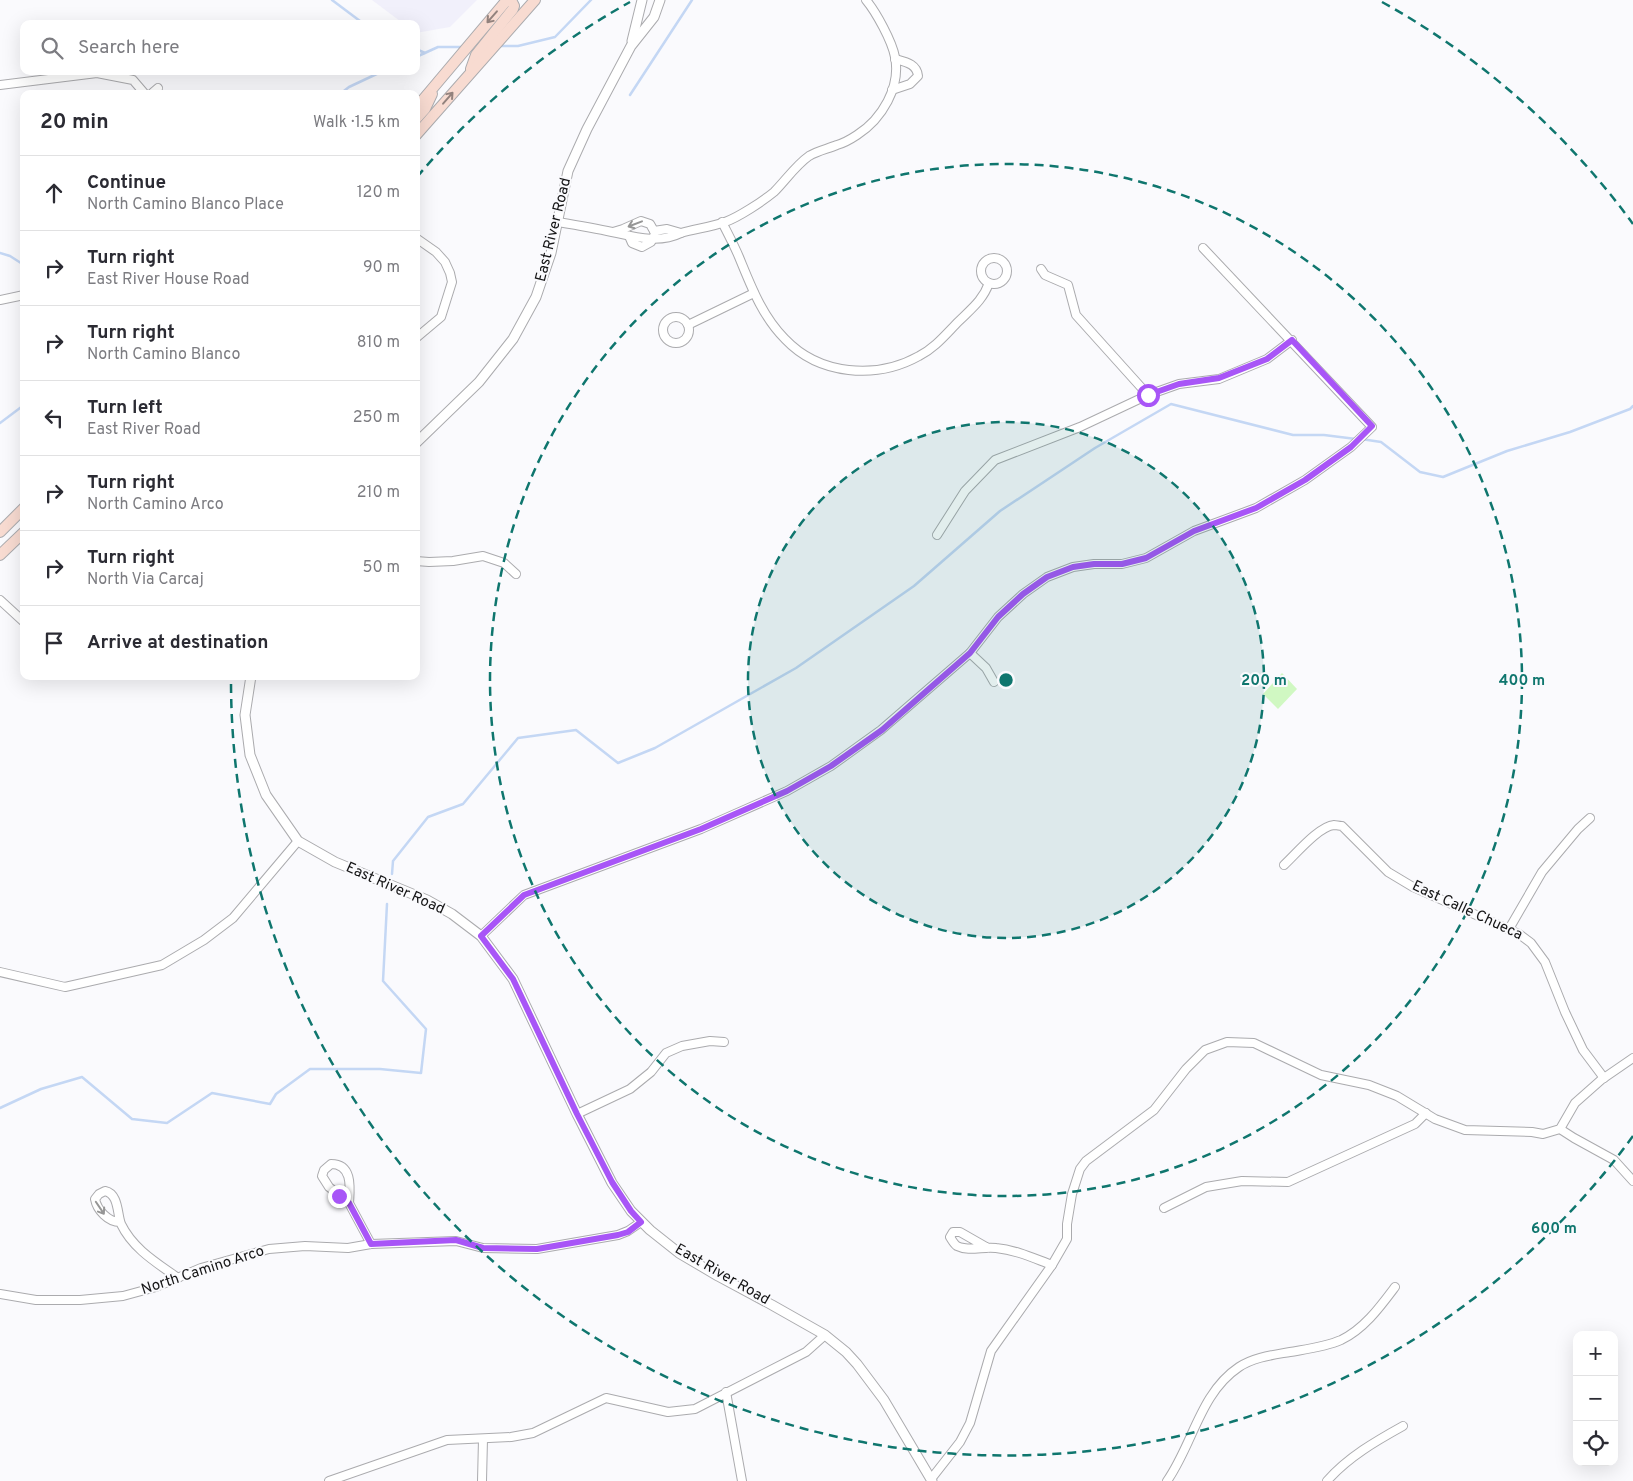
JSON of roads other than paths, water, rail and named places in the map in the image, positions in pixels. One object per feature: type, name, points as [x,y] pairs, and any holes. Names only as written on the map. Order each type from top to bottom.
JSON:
[{"type":"main road","points":[[420,103],[507,0]]},
{"type":"main road","points":[[420,130],[469,75],[493,33],[513,9],[512,0]]},
{"type":"main road","points":[[482,55],[508,32],[535,0]]},
{"type":"main road","points":[[420,114],[430,100],[434,86]]},
{"type":"main road","points":[[0,532],[20,512]]},
{"type":"main road","points":[[0,555],[20,536]]},
{"type":"street","name":"East River Road","points":[[631,46],[642,0]]},
{"type":"street","name":"East River Road","points":[[420,439],[480,382],[513,338],[536,297],[551,253],[568,172],[587,130],[631,46],[654,17],[660,0]]},
{"type":"street","points":[[558,222],[629,236],[632,244],[640,247],[647,246],[653,235],[667,229],[681,233],[722,222],[768,197],[784,183],[807,157],[838,145],[858,134],[881,113],[890,99],[896,68],[896,59],[882,23],[866,0]]},
{"type":"street","points":[[892,90],[910,84],[918,76],[918,71],[909,63],[896,59]]},
{"type":"street","points":[[0,85],[81,75]]},
{"type":"street","points":[[107,75],[133,80],[142,90]]},
{"type":"street","points":[[612,232],[640,221],[650,224],[653,235]]},
{"type":"street","points":[[722,222],[754,293],[774,328],[800,352],[836,368],[856,372],[888,368],[919,356],[933,347],[984,295],[989,283]]},
{"type":"street","points":[[420,241],[436,252],[445,262],[452,282],[441,317],[420,335]]},
{"type":"street","points":[[481,936],[524,895],[701,829],[787,791],[831,766],[882,730],[970,653],[998,617],[1023,594],[1047,577],[1073,567],[1094,564],[1122,564],[1146,558],[1194,531],[1256,508],[1305,480],[1351,447],[1372,426],[1203,248]]},
{"type":"street","points":[[1041,269],[1045,275],[1068,285],[1076,315],[1148,395]]},
{"type":"street","points":[[688,325],[754,293]]},
{"type":"street","points":[[0,300],[20,296]]},
{"type":"street","points":[[937,535],[964,491],[995,460],[1080,427],[1148,395],[1179,384],[1219,378],[1267,359],[1292,340]]},
{"type":"street","points":[[420,561],[453,561],[483,556],[504,563],[516,574]]},
{"type":"street","points":[[0,600],[20,618]]},
{"type":"street","points":[[970,653],[986,668],[994,682]]},
{"type":"street","name":"East River Road","points":[[250,680],[245,715],[250,755],[266,795],[298,841],[335,862],[426,900],[452,914],[481,936],[513,979],[577,1114],[612,1182],[631,1211],[641,1222],[704,1268],[825,1336],[846,1352],[884,1400],[932,1480]]},
{"type":"street","points":[[1509,929],[1542,872],[1578,829],[1590,818]]},
{"type":"street","name":"East Calle Chueca","points":[[1284,865],[1321,831],[1332,825],[1342,826],[1388,872],[1413,886],[1519,934],[1531,943],[1545,962],[1583,1050],[1604,1078]]},
{"type":"street","points":[[0,972],[65,987],[162,966],[206,940],[233,918],[298,841]]},
{"type":"street","points":[[577,1114],[630,1089],[651,1072],[666,1053],[689,1044],[710,1041],[724,1042]]},
{"type":"street","points":[[932,1480],[960,1442],[970,1423],[991,1351],[1052,1265],[1067,1239],[1068,1217],[1080,1169],[1086,1160],[1154,1110],[1186,1069],[1205,1050],[1226,1042],[1254,1044],[1321,1075],[1369,1085],[1397,1096],[1435,1119],[1465,1130],[1543,1134],[1560,1129],[1575,1103],[1604,1078],[1633,1058]]},
{"type":"street","points":[[1164,1208],[1206,1187],[1242,1181],[1288,1182],[1415,1124],[1426,1113]]},
{"type":"street","points":[[1560,1129],[1614,1160],[1633,1181]]},
{"type":"street","points":[[349,1203],[350,1182],[346,1170],[341,1166],[331,1164],[324,1170],[322,1176],[329,1187],[349,1203],[371,1244]]},
{"type":"street","points":[[120,1222],[135,1244],[145,1254],[178,1278]]},
{"type":"street","name":"North Camino Arco","points":[[0,1294],[36,1300],[80,1300],[123,1296],[156,1287],[201,1268],[269,1249],[305,1246],[348,1248],[371,1244],[456,1240],[483,1248],[537,1249],[618,1235],[628,1232],[641,1222]]},
{"type":"street","points":[[988,1248],[994,1247],[1016,1251],[1052,1265]]},
{"type":"street","points":[[1167,1481],[1177,1466],[1206,1404],[1222,1380],[1241,1366],[1265,1356],[1320,1347],[1342,1340],[1361,1327],[1381,1306],[1395,1287]]},
{"type":"street","points":[[329,1481],[447,1440],[511,1437],[533,1433],[606,1398],[668,1412],[694,1409],[806,1352],[825,1336]]},
{"type":"street","points":[[726,1392],[742,1481]]},
{"type":"street","points":[[1327,1481],[1339,1468],[1374,1442],[1403,1426]]},
{"type":"street","points":[[482,1481],[483,1439]]},
{"type":"waterway","points":[[332,0],[359,20]]},
{"type":"waterway","points":[[498,46],[518,46],[555,37],[591,0]]},
{"type":"waterway","points":[[630,95],[692,0]]},
{"type":"waterway","points":[[420,55],[438,47],[463,47]]},
{"type":"waterway","points":[[420,51],[425,53]]},
{"type":"waterway","points":[[345,90],[374,75]]},
{"type":"waterway","points":[[0,253],[10,256],[20,262]]},
{"type":"waterway","points":[[392,874],[393,861],[428,817],[463,804],[518,738],[576,730],[618,763],[655,748],[796,668],[914,586],[1000,511],[1095,448],[1171,404],[1293,435],[1324,435],[1356,439]]},
{"type":"waterway","points":[[1361,439],[1381,442],[1420,472],[1443,477],[1507,451],[1570,432],[1630,409],[1633,406]]},
{"type":"waterway","points":[[0,423],[20,408]]},
{"type":"waterway","points":[[0,1108],[41,1089],[82,1077],[132,1119],[167,1123],[212,1093],[270,1104],[276,1094],[310,1069],[380,1069],[421,1073],[426,1029],[383,981],[387,904]]}]
